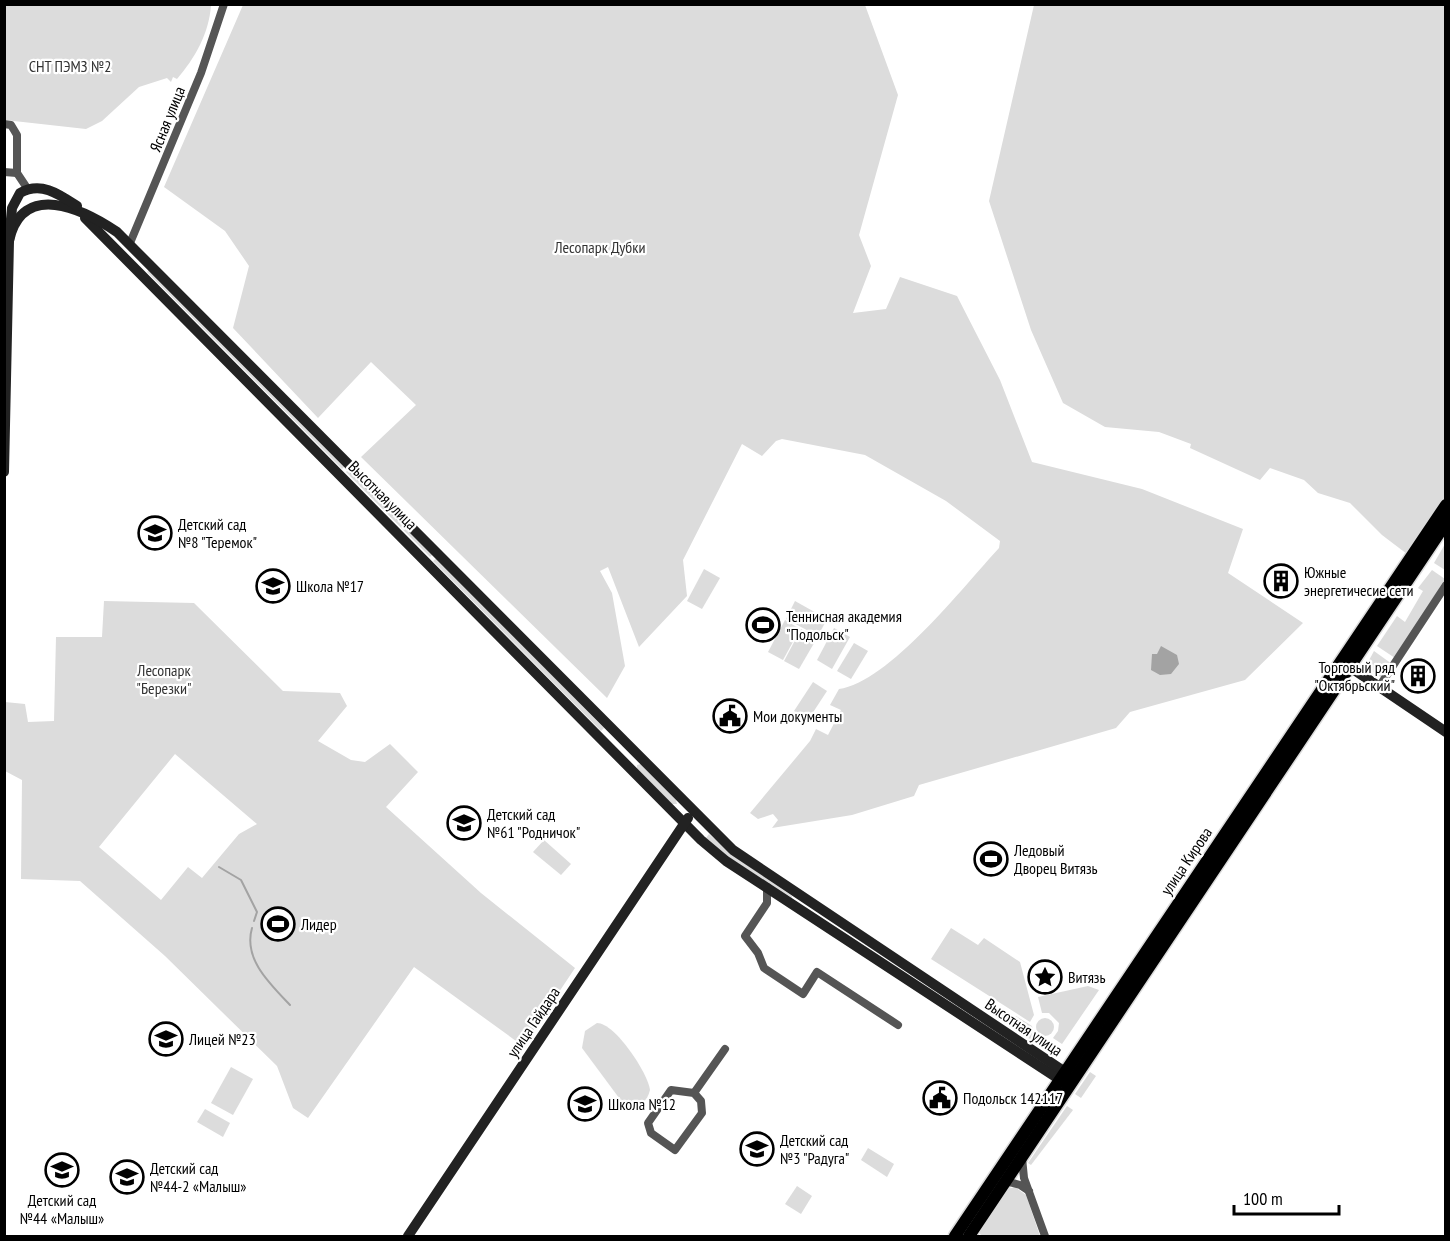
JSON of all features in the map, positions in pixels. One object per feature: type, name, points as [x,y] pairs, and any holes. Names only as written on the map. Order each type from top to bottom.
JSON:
[{"type":"main road","name":"улица Кирова","points":[[965,1235],[989,1186],[1065,1079],[1344,663],[1446,505]]},
{"type":"main road","name":"улица Кирова","points":[[1344,663],[1446,523]]},
{"type":"main road","name":"улица Кирова","points":[[965,1235],[1022,1158],[1065,1079]]},
{"type":"street","name":"Ясная улица","points":[[130,243],[201,73],[224,4]]},
{"type":"street","points":[[4,124],[11,125],[17,135],[16,173],[27,188]]},
{"type":"street","points":[[4,172],[16,173]]},
{"type":"street","points":[[4,472],[7,241],[12,208],[20,192],[27,188],[51,190],[90,215]]},
{"type":"street","points":[[7,241],[12,226],[23,212],[39,205],[57,204],[73,208]]},
{"type":"street","name":"Высотная улица","points":[[73,208],[90,215],[130,243],[733,850],[798,901],[1065,1079]]},
{"type":"street","name":"Высотная улица","points":[[73,208],[121,252],[686,825],[726,861],[767,887],[798,901]]},
{"type":"street","points":[[117,232],[124,233],[137,228]]},
{"type":"street","points":[[121,252],[130,243]]},
{"type":"street","points":[[1379,687],[1446,585]]},
{"type":"street","points":[[1344,663],[1446,732]]},
{"type":"street","points":[[623,759],[632,750]]},
{"type":"street","points":[[685,803],[688,811],[686,825],[699,822],[707,825]]},
{"type":"street","name":"улица Гайдара","points":[[408,1236],[686,825]]},
{"type":"street","points":[[767,887],[767,903],[745,936],[758,953],[764,968],[804,994],[818,972],[898,1025]]},
{"type":"street","points":[[694,1093],[725,1049]]},
{"type":"street","points":[[671,1090],[694,1093],[701,1101],[702,1113],[675,1150],[651,1133],[648,1124],[671,1090]]},
{"type":"street","points":[[1022,1158],[1030,1192],[1045,1236]]},
{"type":"street","points":[[989,1186],[1006,1181],[1020,1185],[1030,1192]]},
{"type":"green space","name":"СНТ ПЭМЗ №2","points":[[5,4],[211,5],[210,16],[200,45],[190,63],[177,79],[173,77],[171,82],[167,78],[139,87],[102,121],[86,129],[5,120]]},
{"type":"green space","name":"Лесопарк Дубки","points":[[243,5],[865,5],[898,95],[859,235],[871,266],[853,313],[886,309],[900,277],[957,296],[1000,380],[1032,462],[1142,489],[1243,529],[1228,573],[1303,623],[1245,680],[1130,712],[1116,728],[919,785],[914,796],[852,815],[772,828],[778,820],[773,814],[758,819],[750,813],[810,741],[816,729],[828,735],[841,710],[830,705],[839,689],[859,683],[902,652],[999,548],[1000,541],[946,501],[865,455],[782,439],[776,441],[762,456],[742,444],[683,560],[687,596],[639,647],[608,567],[600,571],[612,593],[625,666],[607,698],[361,457],[416,405],[371,362],[318,418],[233,328],[249,266],[225,231],[164,187]]},
{"type":"green space","points":[[1034,5],[1445,5],[1445,498],[1407,554],[1382,535],[1350,503],[1318,493],[1304,480],[1270,468],[1260,480],[1190,448],[1191,444],[1159,432],[1105,427],[1063,403],[1031,330],[989,201]]},
{"type":"green space","points":[[150,268],[346,465],[342,469],[147,272]]},
{"type":"green space","points":[[349,469],[433,554],[430,557],[346,472]]},
{"type":"green space","points":[[1445,544],[1445,570],[1434,563]]},
{"type":"green space","points":[[437,558],[604,728],[601,731],[433,561]]},
{"type":"green space","points":[[704,569],[720,578],[702,609],[687,601]]},
{"type":"green space","points":[[1432,570],[1445,579],[1395,658],[1377,646],[1397,616],[1405,622],[1423,591],[1418,588]]},
{"type":"green space","name":"Лесопарк \"Березки\"","points":[[104,601],[194,603],[283,691],[340,693],[347,706],[318,741],[351,760],[365,762],[390,744],[418,772],[386,807],[481,893],[575,968],[523,1046],[414,967],[308,1118],[293,1108],[277,1066],[165,956],[80,881],[21,879],[22,780],[5,771],[5,702],[25,704],[28,722],[54,721],[56,637],[102,637]],"holes":[[[175,754],[257,824],[239,834],[202,878],[188,867],[161,900],[99,847]]]},
{"type":"green space","points":[[795,601],[827,619],[818,636],[786,619]]},
{"type":"green space","points":[[785,620],[800,629],[783,660],[768,652]]},
{"type":"green space","points":[[834,628],[850,637],[832,669],[817,660]]},
{"type":"green space","points":[[801,629],[817,638],[799,669],[784,661]]},
{"type":"green space","points":[[854,643],[868,651],[851,679],[837,671]]},
{"type":"green space","points":[[1374,651],[1392,664],[1382,678],[1369,669],[1367,664]]},
{"type":"green space","points":[[813,682],[827,691],[808,720],[794,711]]},
{"type":"green space","points":[[641,764],[676,800],[677,804],[672,804],[637,769],[637,765]]},
{"type":"green space","points":[[709,834],[734,856],[792,898],[731,859],[706,838]]},
{"type":"green space","points":[[544,840],[571,864],[561,875],[533,852]]},
{"type":"green space","points":[[951,928],[978,945],[984,938],[1020,962],[1034,1015],[1030,1022],[931,959]]},
{"type":"green space","points":[[1088,986],[1099,990],[1062,1044],[1053,1038],[1058,1031],[1059,1023],[1049,1013],[1042,1013],[1038,997]]},
{"type":"green space","points":[[994,1015],[1016,1016],[1032,1026],[1034,1034],[1056,1049],[1052,1054]]},
{"type":"green space","points":[[1045,1018],[1051,1021],[1054,1027],[1051,1033],[1045,1036],[1039,1033],[1036,1027],[1039,1021]]},
{"type":"green space","points":[[597,1023],[613,1031],[630,1050],[643,1072],[650,1090],[647,1098],[641,1104],[634,1107],[625,1106],[582,1048],[585,1031]]},
{"type":"green space","points":[[231,1067],[253,1079],[233,1115],[211,1103]]},
{"type":"green space","points":[[1090,1072],[1096,1076],[1081,1098],[1075,1094]]},
{"type":"green space","points":[[1067,1106],[1073,1110],[1031,1165],[1028,1163]]},
{"type":"green space","points":[[205,1109],[230,1123],[223,1137],[197,1122]]},
{"type":"green space","points":[[868,1148],[894,1164],[887,1177],[861,1160]]},
{"type":"green space","points":[[797,1186],[812,1196],[801,1214],[785,1204]]},
{"type":"green space","points":[[1015,1187],[1026,1195],[1040,1236],[981,1236],[979,1231],[1007,1189]]},
{"type":"shaded area","points":[[1161,646],[1177,655],[1179,664],[1171,674],[1160,675],[1151,670],[1152,654],[1157,654]]},
{"type":"waterway","points":[[219,867],[241,880],[257,912],[254,921]]},
{"type":"waterway","points":[[252,928],[251,950],[255,960],[267,980],[290,1005]]},
{"type":"place","name":"Детский сад №8 \"Теремок\"","points":[[155,533]]},
{"type":"place","name":"Южные энергетичесие сети","points":[[1281,581]]},
{"type":"place","name":"Школа №17","points":[[273,586]]},
{"type":"place","name":"Теннисная академия \"Подольск\"","points":[[763,625]]},
{"type":"place","name":"Торговый ряд \"Октябрьский\"","points":[[1418,676]]},
{"type":"place","name":"Мои документы","points":[[730,716]]},
{"type":"place","name":"Детский сад №61 \"Родничок\"","points":[[464,823]]},
{"type":"place","name":"Ледовый Дворец Витязь","points":[[991,859]]},
{"type":"place","name":"Лидер","points":[[278,924]]},
{"type":"place","name":"Витязь","points":[[1045,977]]},
{"type":"place","name":"Лицей №23","points":[[166,1039]]},
{"type":"place","name":"Подольск 142117","points":[[940,1098]]},
{"type":"place","name":"Школа №12","points":[[585,1104]]},
{"type":"place","name":"Детский сад №3 \"Радуга\"","points":[[757,1149]]},
{"type":"place","name":"Детский сад №44 «Малыш»","points":[[62,1170]]},
{"type":"place","name":"Детский сад №44-2 «Малыш»","points":[[127,1177]]}]
